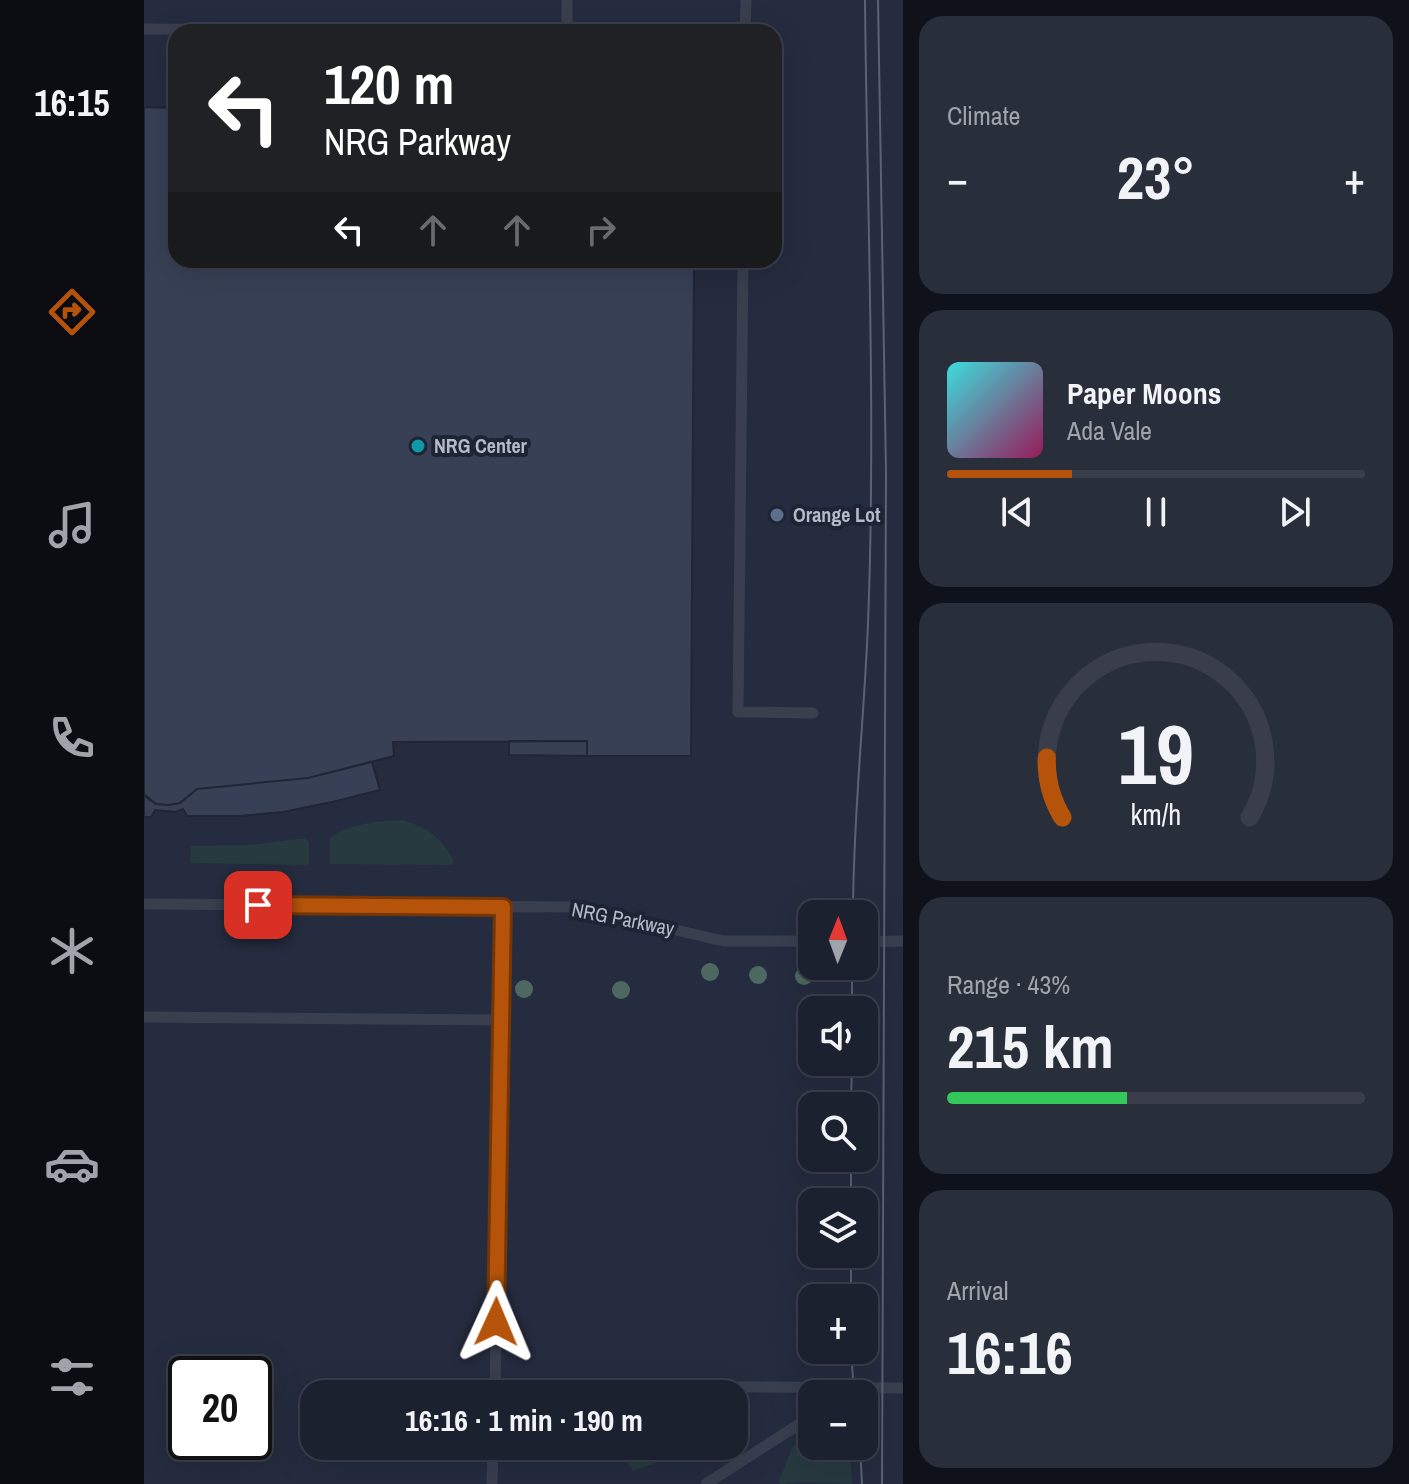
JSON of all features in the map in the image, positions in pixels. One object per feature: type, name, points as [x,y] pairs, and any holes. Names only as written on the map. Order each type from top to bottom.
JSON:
[{"type":"lane","points":[[567,0],[567,24]]},
{"type":"lane","points":[[745,24],[746,0]]},
{"type":"lane","points":[[144,29],[168,29]]},
{"type":"lane","points":[[743,268],[738,712],[813,713]]},
{"type":"lane","name":"NRG Parkway","points":[[144,904],[578,907],[723,941],[798,941]]},
{"type":"lane","points":[[495,1380],[503,907]]},
{"type":"lane","points":[[878,942],[903,941]]},
{"type":"lane","points":[[144,1017],[501,1020]]},
{"type":"lane","points":[[878,1389],[903,1388]]},
{"type":"lane","points":[[748,1390],[798,1391]]},
{"type":"lane","points":[[706,1484],[798,1425]]},
{"type":"lane","points":[[492,1484],[493,1460]]},
{"type":"shaded area","points":[[403,820],[427,830],[438,839],[454,860],[452,865],[330,864],[330,838],[338,833],[365,824]]},
{"type":"shaded area","points":[[306,839],[309,843],[309,865],[190,863],[191,846],[250,845]]},
{"type":"shaded area","points":[[798,1442],[798,1460],[851,1460],[852,1484],[781,1484],[779,1481],[792,1448]]},
{"type":"shaded area","points":[[626,1460],[663,1460],[633,1471]]},
{"type":"building","name":"NRG Center","points":[[144,107],[168,108],[168,268],[694,268],[691,756],[587,756],[587,741],[393,742],[394,756],[308,778],[197,789],[180,803],[169,805],[156,804],[144,794]]},
{"type":"building","points":[[509,741],[587,741],[587,756],[509,755]]},
{"type":"building","points":[[372,762],[380,790],[332,802],[283,812],[238,816],[187,816],[183,809],[175,812],[155,810],[151,817],[144,817],[144,794],[156,804],[169,805],[180,803],[197,789],[308,778]]},
{"type":"tram line","points":[[853,900],[870,546],[871,390],[865,0]]},
{"type":"tram line","points":[[878,0],[886,472],[882,1484]]},
{"type":"tram line","points":[[852,980],[852,996]]},
{"type":"tram line","points":[[851,1092],[852,1076]]},
{"type":"tram line","points":[[851,1172],[851,1188]]},
{"type":"tram line","points":[[851,1268],[851,1284]]},
{"type":"tram line","points":[[852,1364],[853,1380]]},
{"type":"tram line","points":[[861,1460],[862,1484]]},
{"type":"place","name":"NRG Center","points":[[418,446]]},
{"type":"place","name":"Orange Lot","points":[[777,515]]},
{"type":"route","points":[[258,905],[503,907],[496,1322]]}]
